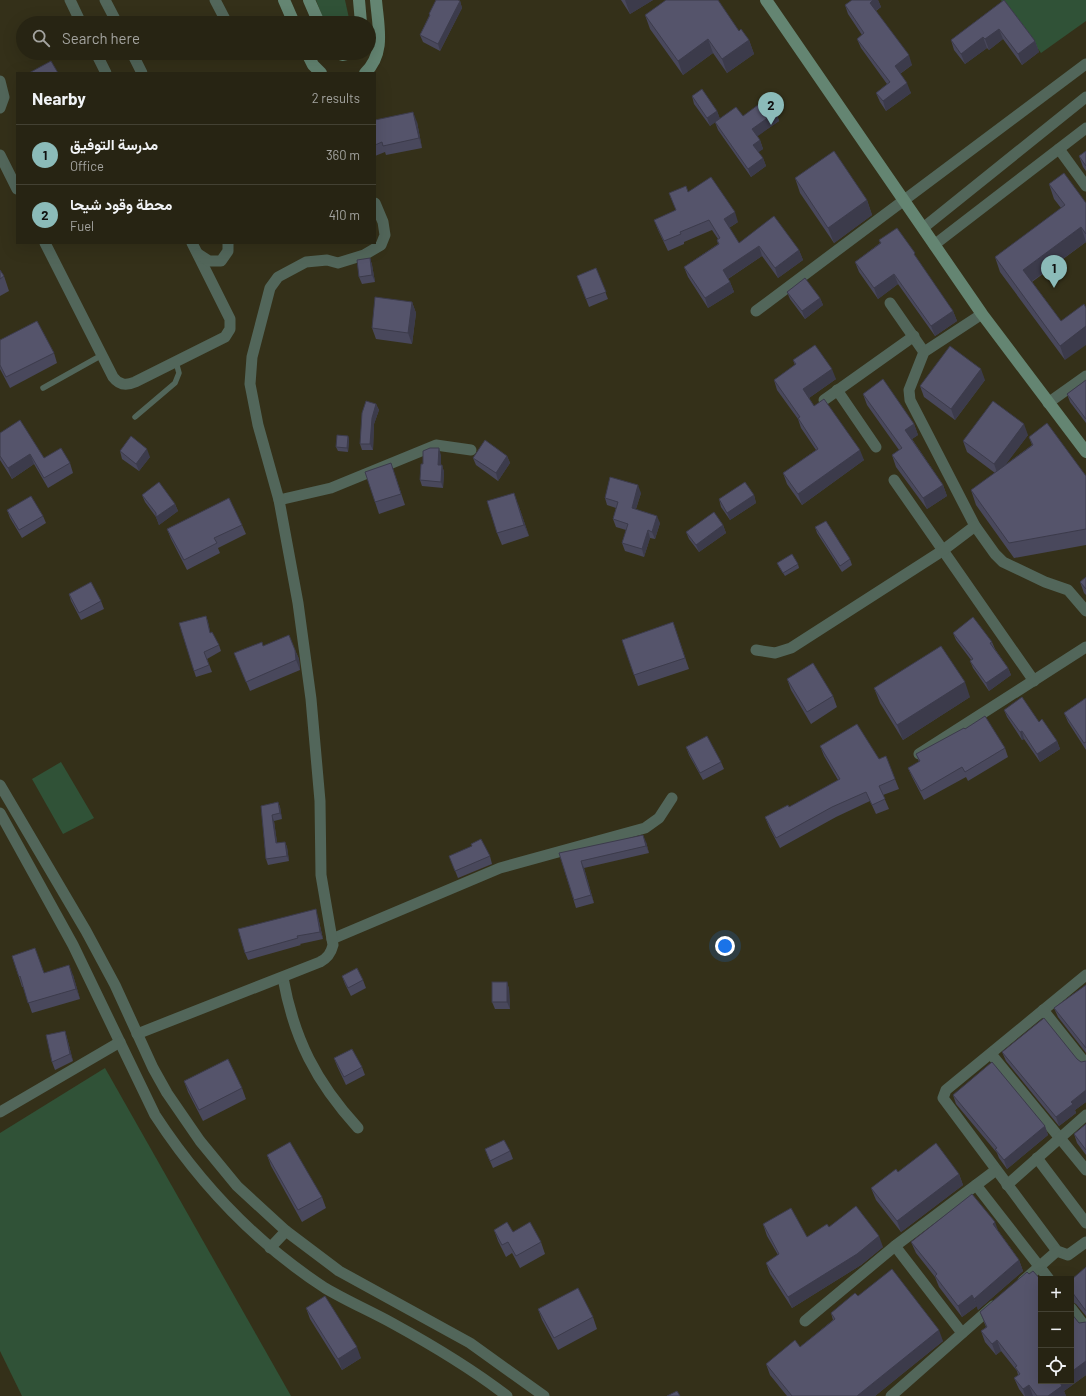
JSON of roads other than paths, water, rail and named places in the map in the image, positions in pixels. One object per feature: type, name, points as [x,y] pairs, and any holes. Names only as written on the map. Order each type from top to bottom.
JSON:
[{"type":"main road","points":[[284,0],[291,16]]},
{"type":"main road","points":[[309,0],[316,16]]},
{"type":"main road","points":[[359,0],[360,16]]},
{"type":"main road","points":[[376,0],[379,52],[376,58]]},
{"type":"main road","points":[[766,0],[982,314],[1086,452]]},
{"type":"main road","points":[[311,60],[321,72]]},
{"type":"main road","points":[[366,72],[375,60]]},
{"type":"street","points":[[70,0],[78,16]]},
{"type":"street","points":[[105,0],[113,16]]},
{"type":"street","points":[[215,0],[223,16]]},
{"type":"street","points":[[100,60],[106,72]]},
{"type":"street","points":[[136,60],[142,72]]},
{"type":"street","points":[[756,311],[1086,64]]},
{"type":"street","points":[[0,81],[4,97],[0,108]]},
{"type":"street","points":[[923,228],[1086,97]]},
{"type":"street","points":[[934,244],[1086,128]]},
{"type":"street","points":[[1058,149],[1086,186]]},
{"type":"street","points":[[0,155],[16,186]]},
{"type":"street","points":[[137,1034],[283,978],[325,960],[332,950],[332,939],[321,875],[320,802],[311,699],[298,603],[279,500],[258,425],[250,384],[252,357],[270,288],[278,277],[306,262],[327,260],[338,263],[364,255],[381,245],[385,235],[383,222],[376,205]]},
{"type":"street","points":[[46,244],[116,381],[125,385],[176,362],[225,337],[230,329],[230,319],[194,247]]},
{"type":"street","points":[[212,283],[215,272],[228,251],[228,244]]},
{"type":"street","points":[[194,247],[208,261],[221,261]]},
{"type":"street","points":[[890,303],[924,352]]},
{"type":"street","points":[[982,314],[924,352],[909,390],[910,400],[975,526],[1003,562],[1044,582],[1068,590],[1086,611]]},
{"type":"street","points":[[824,400],[914,336]]},
{"type":"street","points":[[1048,403],[1086,376]]},
{"type":"street","points":[[837,390],[876,447]]},
{"type":"street","points":[[279,500],[331,488],[436,445],[471,450]]},
{"type":"street","points":[[894,480],[1034,681]]},
{"type":"street","points":[[756,650],[775,653],[791,648],[942,551],[975,526]]},
{"type":"street","points":[[918,754],[1034,681],[1086,646]]},
{"type":"street","points":[[0,785],[86,931],[115,985],[153,1068],[167,1093],[200,1141],[237,1186],[286,1232],[350,1278],[436,1323],[470,1343],[544,1396]]},
{"type":"street","points":[[332,939],[500,868],[645,828],[659,818],[672,798]]},
{"type":"street","points":[[0,813],[73,945],[155,1115],[171,1140],[208,1187],[246,1226],[284,1259],[352,1304],[427,1342],[507,1396]]},
{"type":"street","points":[[1086,975],[946,1090],[943,1098],[1057,1251],[1068,1255],[1086,1242]]},
{"type":"street","points":[[283,978],[290,1012],[308,1059],[322,1084],[338,1107],[358,1128]]},
{"type":"street","points":[[1044,1010],[1086,1064]]},
{"type":"street","points":[[0,1112],[120,1042]]},
{"type":"street","points":[[991,1054],[1086,1170]]},
{"type":"street","points":[[1007,1185],[1059,1137],[1086,1115]]},
{"type":"street","points":[[1037,1158],[1086,1223]]},
{"type":"street","points":[[806,1321],[895,1246],[996,1170]]},
{"type":"street","points":[[976,1185],[1046,1276]]},
{"type":"street","points":[[270,1248],[286,1232]]},
{"type":"street","points":[[895,1246],[962,1333]]},
{"type":"street","points":[[1015,1287],[1057,1251]]},
{"type":"street","points":[[891,1396],[1003,1297]]},
{"type":"street","points":[[1074,1312],[1086,1328]]},
{"type":"lane","points":[[43,388],[102,355]]},
{"type":"lane","points":[[135,417],[175,383],[179,373],[176,362]]},
{"type":"place","name":"محطة وقود شيحا","points":[[771,125]]},
{"type":"place","name":"مدرسة التوفيق","points":[[1054,288]]}]
